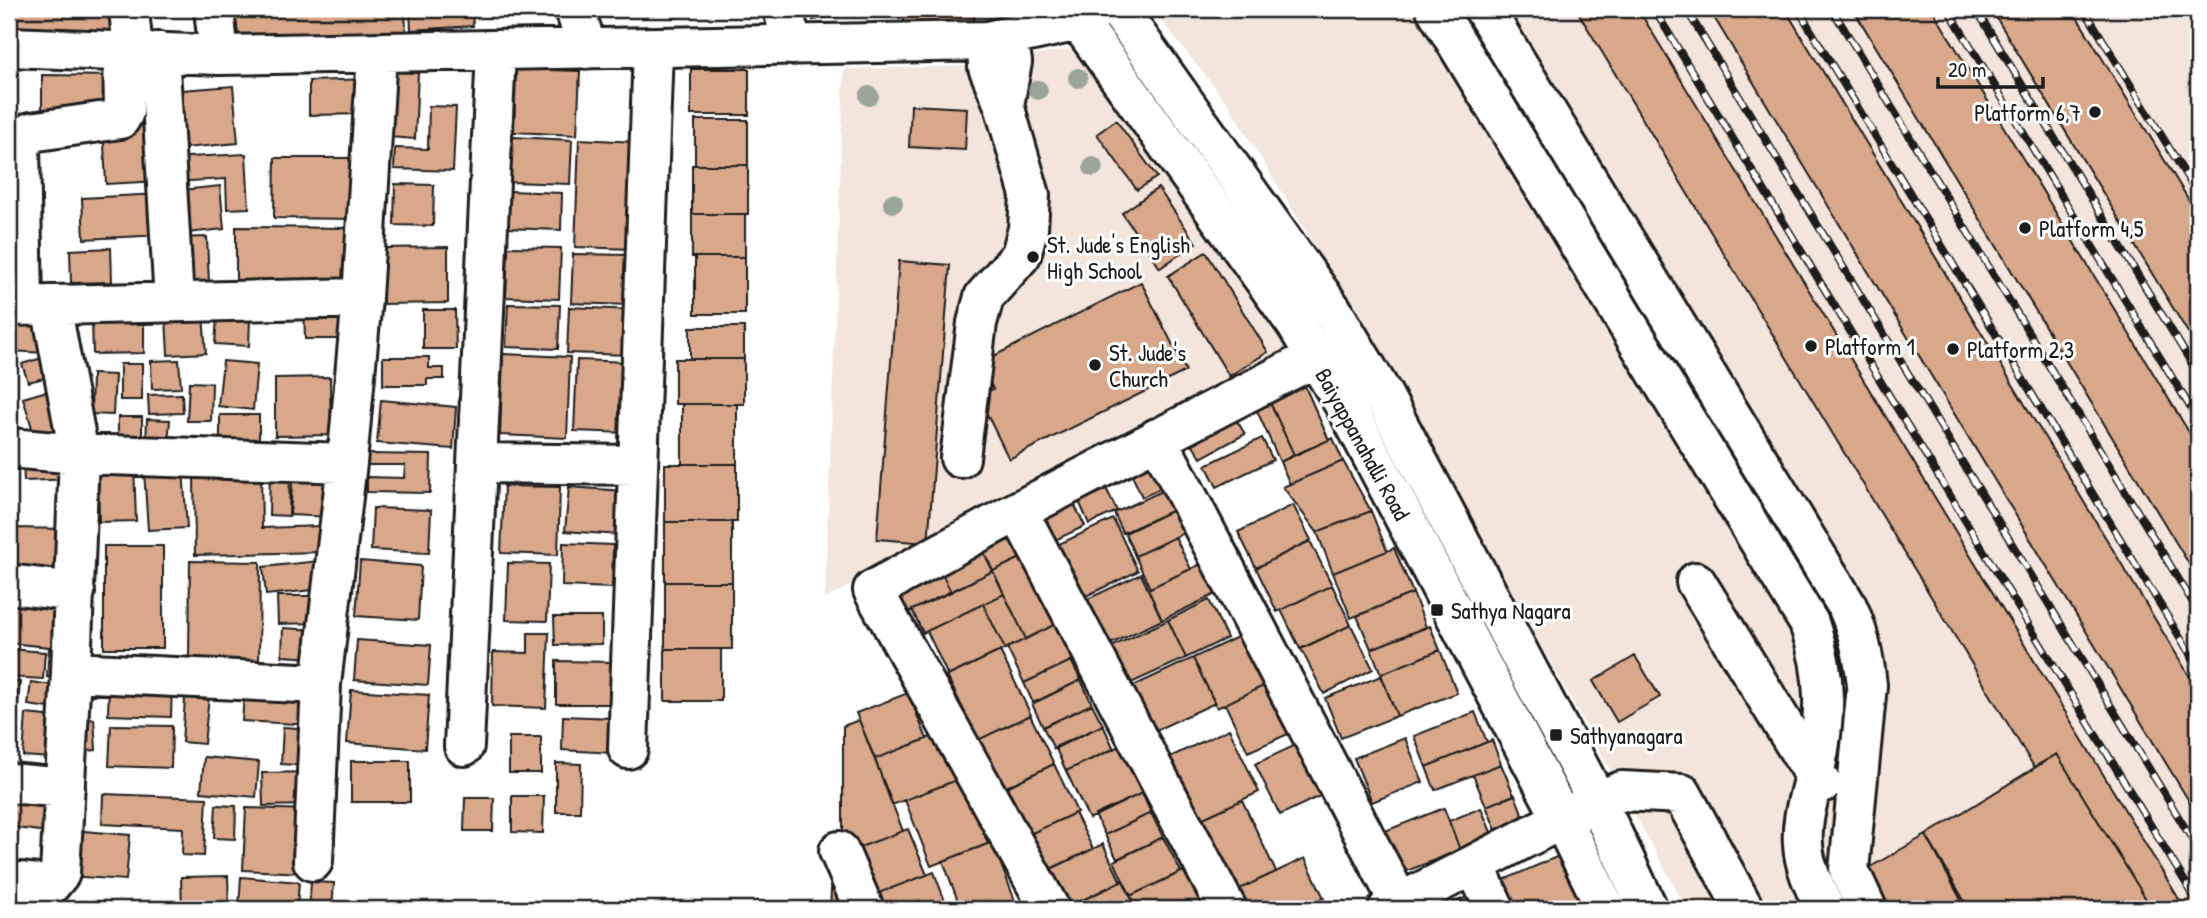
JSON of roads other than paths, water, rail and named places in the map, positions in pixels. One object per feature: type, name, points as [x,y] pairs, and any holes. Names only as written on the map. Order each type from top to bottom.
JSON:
[{"type":"street","points":[[129,9],[138,51],[174,301]]},
{"type":"street","points":[[214,9],[219,55]]},
{"type":"street","points":[[575,9],[587,49]]},
{"type":"street","name":"Baiyappanahalli Road","points":[[1118,9],[1332,310],[1384,397],[1597,800],[1648,909]]},
{"type":"street","points":[[1436,9],[1809,623],[1821,659],[1823,733],[1804,815],[1803,844],[1808,873],[1825,909]]},
{"type":"street","points":[[9,47],[219,55],[653,48],[788,27],[997,39],[1082,13]]},
{"type":"street","name":"Baiyappanahalli Road","points":[[1082,13],[1296,324],[1366,445],[1562,819],[1606,909]]},
{"type":"street","points":[[1458,45],[1488,16],[1794,518],[1857,627],[1864,655],[1867,685],[1849,870],[1867,909]]},
{"type":"street","points":[[960,458],[977,323],[984,297],[1021,255],[1028,229],[1030,195],[1004,105],[1013,62],[997,39]]},
{"type":"street","points":[[628,749],[653,48]]},
{"type":"street","points":[[9,881],[47,885],[59,876],[75,592],[79,454],[28,305],[20,146],[31,132],[120,119],[138,51]]},
{"type":"street","points":[[464,746],[496,51]]},
{"type":"street","points":[[313,861],[321,684],[347,463],[362,298],[377,53]]},
{"type":"street","points":[[1611,295],[1646,275]]},
{"type":"street","points":[[28,305],[362,298]]},
{"type":"street","points":[[1050,909],[873,590],[1018,511],[1315,357]]},
{"type":"street","points":[[1157,438],[1394,906],[1597,800],[1622,791],[1682,793],[1744,909]]},
{"type":"street","points":[[9,448],[79,454],[347,463]]},
{"type":"street","points":[[477,463],[638,465]]},
{"type":"street","points":[[1018,511],[1227,909]]},
{"type":"street","points":[[1759,540],[1794,518]]},
{"type":"street","points":[[1696,582],[1814,775],[1853,814]]},
{"type":"street","points":[[9,584],[75,592]]},
{"type":"street","points":[[71,672],[321,684]]},
{"type":"street","points":[[9,783],[65,788]]},
{"type":"street","points":[[839,851],[864,909]]},
{"type":"street","points":[[1475,866],[1494,909]]},
{"type":"railway","points":[[1654,9],[2198,903]]},
{"type":"railway","points":[[1686,9],[2198,849]]},
{"type":"railway","points":[[1798,9],[2198,667]]},
{"type":"railway","points":[[1832,9],[2198,611]]},
{"type":"railway","points":[[1948,9],[2198,420]]},
{"type":"railway","points":[[1976,9],[2198,374]]},
{"type":"railway","points":[[2084,9],[2198,195]]},
{"type":"place","name":"Platform 6,7","points":[[2095,112]]},
{"type":"place","name":"Platform 4,5","points":[[2025,228]]},
{"type":"place","name":"St. Jude's English High School","points":[[1033,257]]},
{"type":"place","name":"Platform 1","points":[[1811,346]]},
{"type":"place","name":"Platform 2,3","points":[[1953,349]]},
{"type":"place","name":"St. Jude's Church","points":[[1095,365]]},
{"type":"place","name":"Sathya Nagara","points":[[1437,610]]},
{"type":"place","name":"Sathyanagara","points":[[1556,735]]}]
